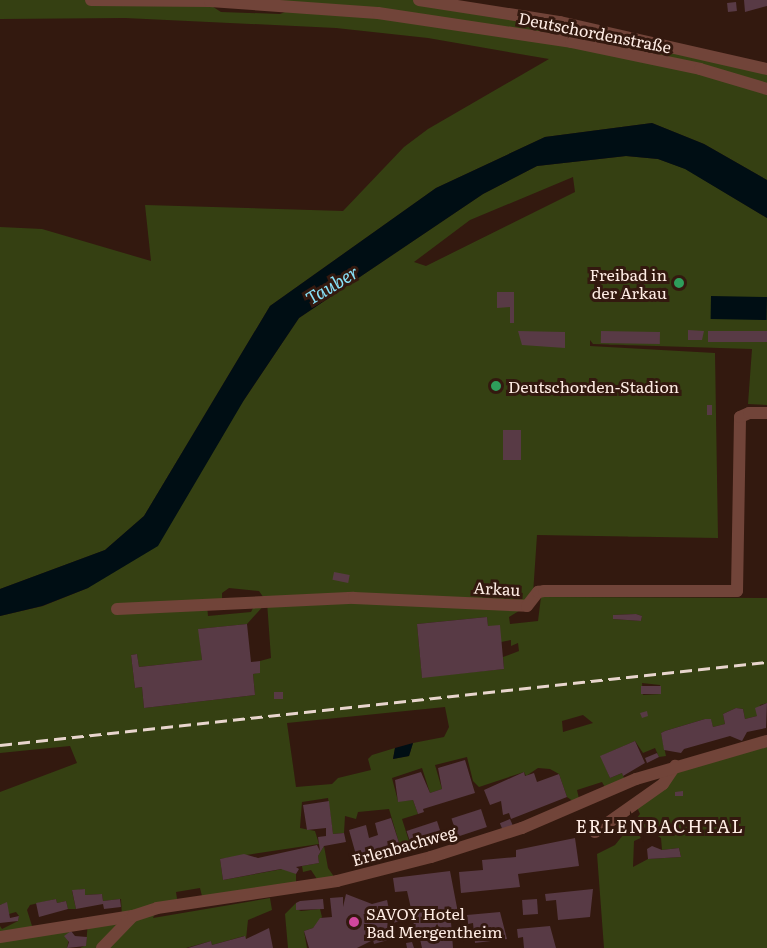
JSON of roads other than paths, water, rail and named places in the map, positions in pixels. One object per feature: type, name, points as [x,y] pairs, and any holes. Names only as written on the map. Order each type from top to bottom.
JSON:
[{"type":"street","name":"Deutschordenstraße","points":[[91,0],[210,1],[378,13],[571,42],[700,69],[767,89]]},
{"type":"street","points":[[419,0],[560,22],[767,69]]},
{"type":"street","name":"Arkau","points":[[117,609],[354,598],[527,606],[538,592],[544,591],[737,591],[740,417],[748,413],[767,413]]},
{"type":"street","name":"Erlenbachweg","points":[[0,937],[133,916],[240,893],[337,881],[431,856],[522,828],[675,766],[767,741]]},
{"type":"street","points":[[594,832],[663,784],[675,766]]},
{"type":"street","points":[[102,948],[133,916]]},
{"type":"water","name":"Tauber","points":[[652,123],[704,144],[767,180],[767,218],[685,169],[658,159],[626,156],[537,166],[483,194],[299,318],[244,400],[158,546],[88,588],[42,606],[0,616],[0,589],[105,550],[144,516],[270,306],[436,188],[545,137]]},
{"type":"water","points":[[711,296],[767,297],[767,320],[711,319]]},
{"type":"water","points":[[413,743],[409,756],[393,759],[395,748]]},
{"type":"railway","points":[[0,745],[767,662]]},
{"type":"place","name":"Freibad in der Arkau","points":[[679,283]]},
{"type":"place","name":"Deutschorden-Stadion","points":[[496,386]]},
{"type":"place","name":"SAVOY Hotel Bad Mergentheim","points":[[354,922]]},
{"type":"district","name":"ERLENBACHTAL","points":[[660,826]]}]
